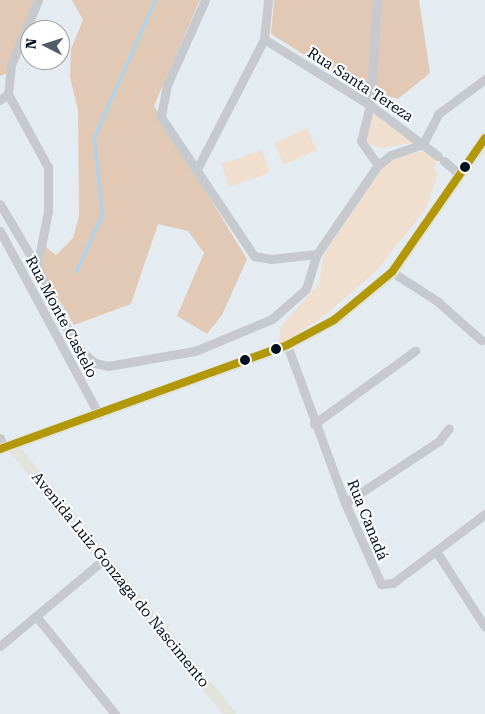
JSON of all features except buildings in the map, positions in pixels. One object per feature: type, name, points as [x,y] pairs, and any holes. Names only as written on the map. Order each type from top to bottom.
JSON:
[{"type":"main road","points":[[4,445],[99,415],[287,346],[334,320],[392,272],[485,138]]},
{"type":"main road","name":"Avenida Luiz Gonzaga do Nascimento","points":[[4,445],[230,714]]},
{"type":"street","points":[[37,267],[37,250],[48,211],[48,167],[8,94],[11,65],[38,0]]},
{"type":"street","points":[[205,0],[160,106],[161,117],[254,256],[271,259],[317,254]]},
{"type":"street","points":[[196,171],[264,39],[268,0]]},
{"type":"street","points":[[377,0],[370,105],[361,141],[378,165]]},
{"type":"street","name":"Rua Santa Tereza","points":[[264,39],[370,105],[423,144],[459,174]]},
{"type":"street","points":[[0,204],[37,267],[76,346],[95,363],[108,366],[176,356],[250,331],[306,289],[317,254],[378,165],[391,155],[423,144],[438,114],[485,79]]},
{"type":"street","points":[[0,100],[8,94]]},
{"type":"street","name":"Rua Monte Castelo","points":[[0,232],[99,415]]},
{"type":"street","points":[[392,272],[437,301],[481,340]]},
{"type":"street","name":"Rua Canadá","points":[[287,346],[344,503],[381,584],[393,583],[485,514]]},
{"type":"street","points":[[314,424],[415,351]]},
{"type":"street","points":[[344,503],[439,441],[449,428]]},
{"type":"street","points":[[436,551],[485,627]]},
{"type":"street","points":[[0,646],[102,562]]},
{"type":"street","points":[[36,616],[115,714]]},
{"type":"shaded area","points":[[0,0],[36,0],[28,20],[20,20],[20,39],[6,74],[0,76]]},
{"type":"shaded area","points":[[72,0],[200,0],[154,106],[247,259],[222,315],[207,334],[177,316],[204,253],[188,231],[158,224],[131,304],[74,325],[40,267],[42,244],[56,255],[73,238],[79,216],[78,110],[70,77],[71,49],[83,20]]},
{"type":"shaded area","points":[[274,0],[419,0],[430,73],[398,99],[349,83],[271,34]]},
{"type":"shaded area","points":[[372,108],[414,141],[413,143],[381,148],[365,142]]},
{"type":"shaded area","points":[[307,128],[317,150],[284,165],[274,143]]},
{"type":"shaded area","points":[[262,150],[270,173],[229,187],[221,164]]},
{"type":"shaded area","points":[[425,151],[437,161],[434,169],[438,174],[425,210],[376,271],[324,316],[279,345],[281,326],[319,284],[323,256],[373,180],[391,157]]},
{"type":"waterway","points":[[76,271],[102,215],[94,137],[155,0]]},
{"type":"transit line","points":[[0,449],[287,345],[334,320],[392,272],[485,138]]}]
